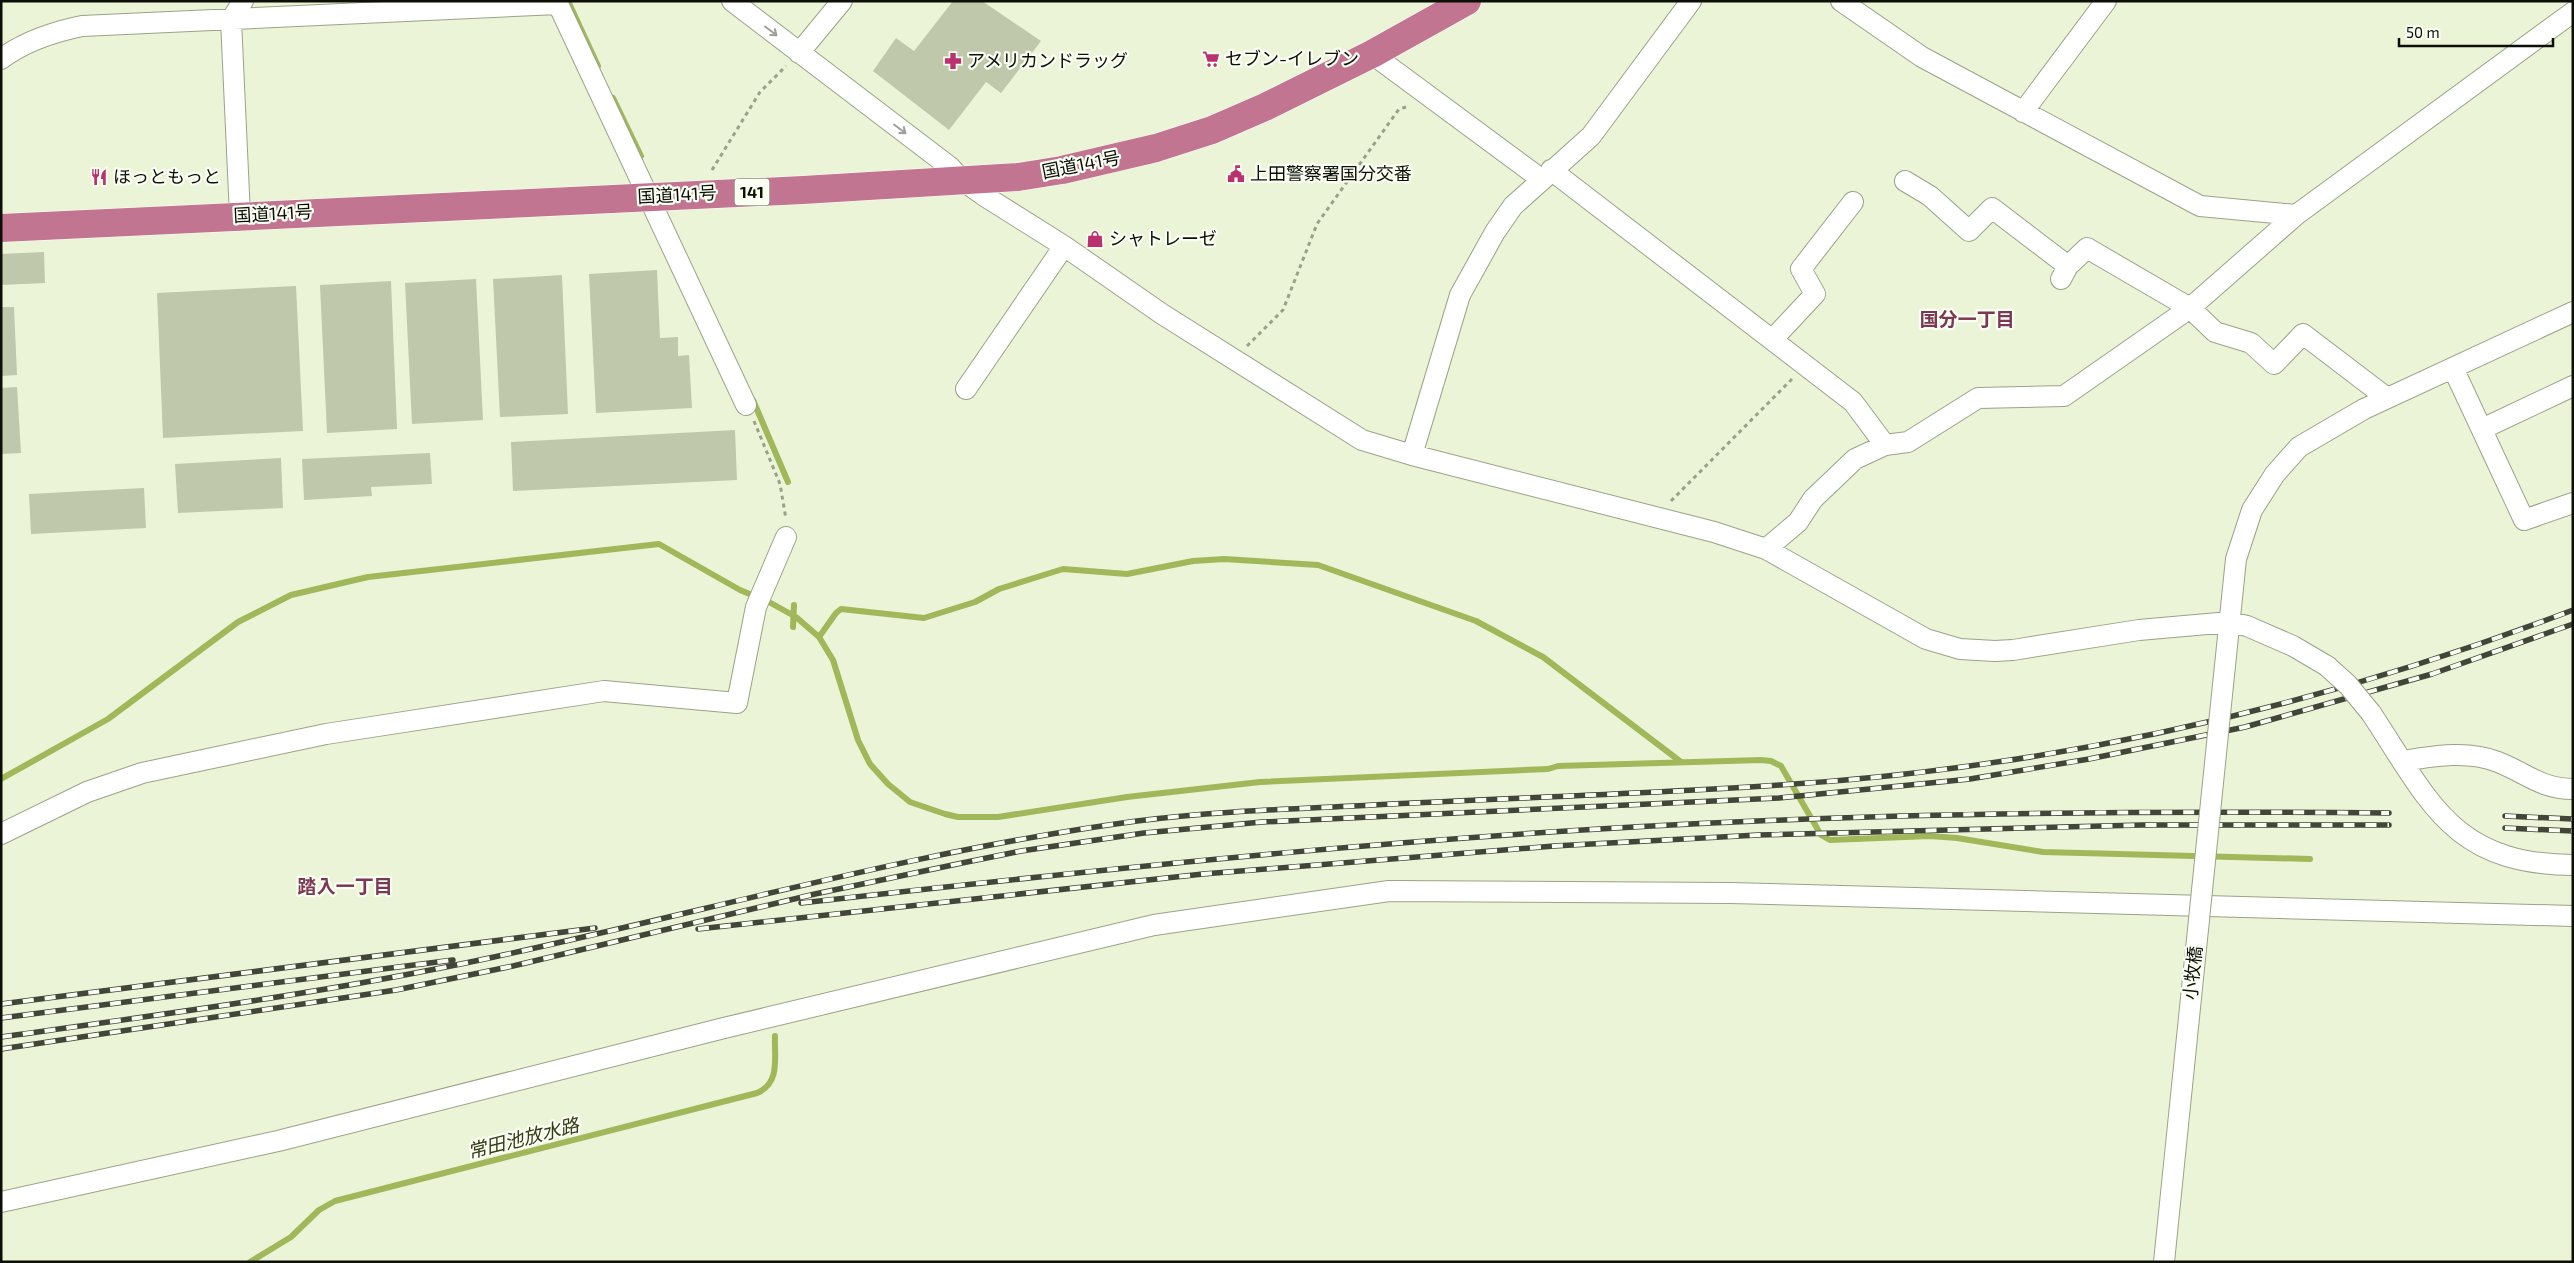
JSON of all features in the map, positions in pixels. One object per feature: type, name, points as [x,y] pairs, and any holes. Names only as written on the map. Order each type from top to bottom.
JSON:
[{"type":"highway","name":"国道141号","points":[[1,228],[1018,177],[1062,170],[1156,148],[1212,130],[1265,107],[1372,54],[1467,1]]},
{"type":"street","points":[[240,216],[231,20],[243,1]]},
{"type":"street","points":[[732,1],[950,167],[962,180],[1064,246],[1162,314],[1362,440],[1412,455],[1655,517],[1766,549],[1906,630],[1926,639],[1960,649],[2013,650],[2139,630],[2230,622],[2247,626],[2293,646],[2327,666],[2348,685],[2371,713],[2430,802],[2468,839],[2498,855],[2519,861],[2543,865],[2573,865]]},
{"type":"street","points":[[799,52],[842,1]]},
{"type":"street","points":[[1412,455],[1460,295],[1495,232],[1513,206],[1591,136],[1691,1]]},
{"type":"street","points":[[1841,1],[1922,57],[2200,206],[2296,215]]},
{"type":"street","points":[[2023,112],[2106,1]]},
{"type":"street","points":[[1,59],[12,51],[45,35],[82,26],[231,20],[440,6],[558,2],[646,196],[750,414]]},
{"type":"street","points":[[1766,549],[1798,522],[1813,499],[1855,459],[1885,445],[1908,442],[1978,398],[2064,396],[2190,308],[2296,215],[2573,12]]},
{"type":"street","points":[[1372,54],[1432,99],[1546,175],[1772,340],[1853,402],[1885,445]]},
{"type":"street","points":[[1905,181],[1930,196],[1968,231],[1992,208],[2065,273],[2087,248],[2190,308],[2215,332],[2251,342],[2274,364],[2303,334],[2387,398]]},
{"type":"street","points":[[1772,340],[1814,294],[1801,269],[1852,202]]},
{"type":"street","points":[[966,389],[1064,246]]},
{"type":"street","name":"小牧橋","points":[[2164,1262],[2236,559],[2252,510],[2275,474],[2299,447],[2327,428],[2387,398],[2573,312]]},
{"type":"street","points":[[2454,368],[2524,520],[2573,503]]},
{"type":"street","points":[[2482,429],[2573,386]]},
{"type":"street","points":[[1,834],[86,792],[142,774],[326,734],[604,691],[738,703],[759,598],[786,537]]},
{"type":"street","points":[[2403,761],[2443,755],[2474,756],[2498,762],[2539,783],[2558,789],[2573,789]]},
{"type":"street","points":[[1,1202],[278,1141],[724,1028],[1154,925],[1389,892],[1730,893],[2573,916]]},
{"type":"path","points":[[697,194],[760,92],[799,52]]},
{"type":"path","points":[[1234,359],[1283,310],[1317,224],[1399,109],[1432,99]]},
{"type":"path","points":[[1655,517],[1805,366]]},
{"type":"path","points":[[750,414],[780,484],[786,517]]},
{"type":"building","name":"アメリカンドラッグ","points":[[953,1],[982,1],[1041,41],[1001,93],[986,82],[949,130],[873,71],[896,38],[914,51]]},
{"type":"building","points":[[44,252],[45,283],[1,285],[1,254]]},
{"type":"building","points":[[657,270],[660,338],[678,337],[678,356],[689,355],[692,408],[596,413],[589,274]]},
{"type":"building","points":[[562,275],[568,414],[500,417],[493,279]]},
{"type":"building","points":[[476,279],[483,420],[412,424],[405,283]]},
{"type":"building","points":[[391,281],[397,429],[327,433],[320,285]]},
{"type":"building","points":[[296,286],[303,431],[163,438],[157,293]]},
{"type":"building","points":[[1,307],[14,307],[17,375],[1,376]]},
{"type":"building","points":[[17,387],[21,453],[1,454],[1,388]]},
{"type":"building","points":[[735,430],[737,480],[513,491],[511,442]]},
{"type":"building","points":[[430,453],[432,484],[371,487],[372,496],[304,500],[302,459]]},
{"type":"building","points":[[281,458],[283,508],[178,513],[175,464]]},
{"type":"building","points":[[144,488],[146,528],[31,534],[29,494]]},
{"type":"waterway","points":[[568,1],[598,66]]},
{"type":"waterway","points":[[613,98],[641,156]]},
{"type":"waterway","name":"常田池放水路","points":[[753,400],[788,482]]},
{"type":"waterway","points":[[1,779],[108,719],[238,622],[291,595],[368,577],[659,544],[740,590],[769,602],[796,617],[819,637],[833,660],[858,740],[870,764],[888,784],[910,802],[958,817],[998,817],[1127,797],[1260,782],[1548,769],[1558,766],[1761,760],[1771,761],[1781,766],[1821,835],[1830,840],[1930,836],[1957,838],[2043,852],[2310,859]]},
{"type":"waterway","points":[[819,637],[841,609],[924,618],[975,602],[999,589],[1063,569],[1127,574],[1193,561],[1224,559],[1318,565],[1476,621],[1543,657],[1681,762]]},
{"type":"waterway","name":"常田池放水路","points":[[793,627],[794,605]]},
{"type":"waterway","name":"常田池放水路","points":[[250,1262],[291,1237],[319,1210],[335,1201],[757,1093],[765,1089],[773,1076],[775,1069],[775,1036]]},
{"type":"railway","points":[[1,1037],[249,1002],[433,970],[894,865],[1056,833],[1137,821],[1255,811],[1780,785],[1881,777],[1983,764],[2083,748],[2183,728],[2282,704],[2380,676],[2477,645],[2573,610]]},
{"type":"railway","points":[[1,1049],[396,990],[513,966],[815,894],[962,863],[1021,851],[1144,833],[1262,822],[1779,798],[1970,779],[2089,759],[2245,727],[2432,674],[2573,624]]},
{"type":"railway","points":[[801,903],[1278,853],[1517,834],[1637,827],[1836,818],[1994,814],[2152,812],[2389,813]]},
{"type":"railway","points":[[2505,816],[2573,819]]},
{"type":"railway","points":[[698,929],[1203,874],[1554,846],[1758,835],[2142,825],[2389,825]]},
{"type":"railway","points":[[2505,828],[2573,831]]},
{"type":"railway","points":[[1,1004],[595,928]]},
{"type":"railway","points":[[1,1018],[453,960]]},
{"type":"place","name":"セブン-イレブン","points":[[1211,59]]},
{"type":"place","name":"アメリカンドラッグ","points":[[953,61]]},
{"type":"place","name":"上田警察署国分交番","points":[[1236,174]]},
{"type":"place","name":"ほっともっと","points":[[99,177]]},
{"type":"place","name":"シャトレーゼ","points":[[1095,239]]},
{"type":"district","name":"国分一丁目","points":[[1967,319]]},
{"type":"district","name":"踏入一丁目","points":[[345,886]]}]
